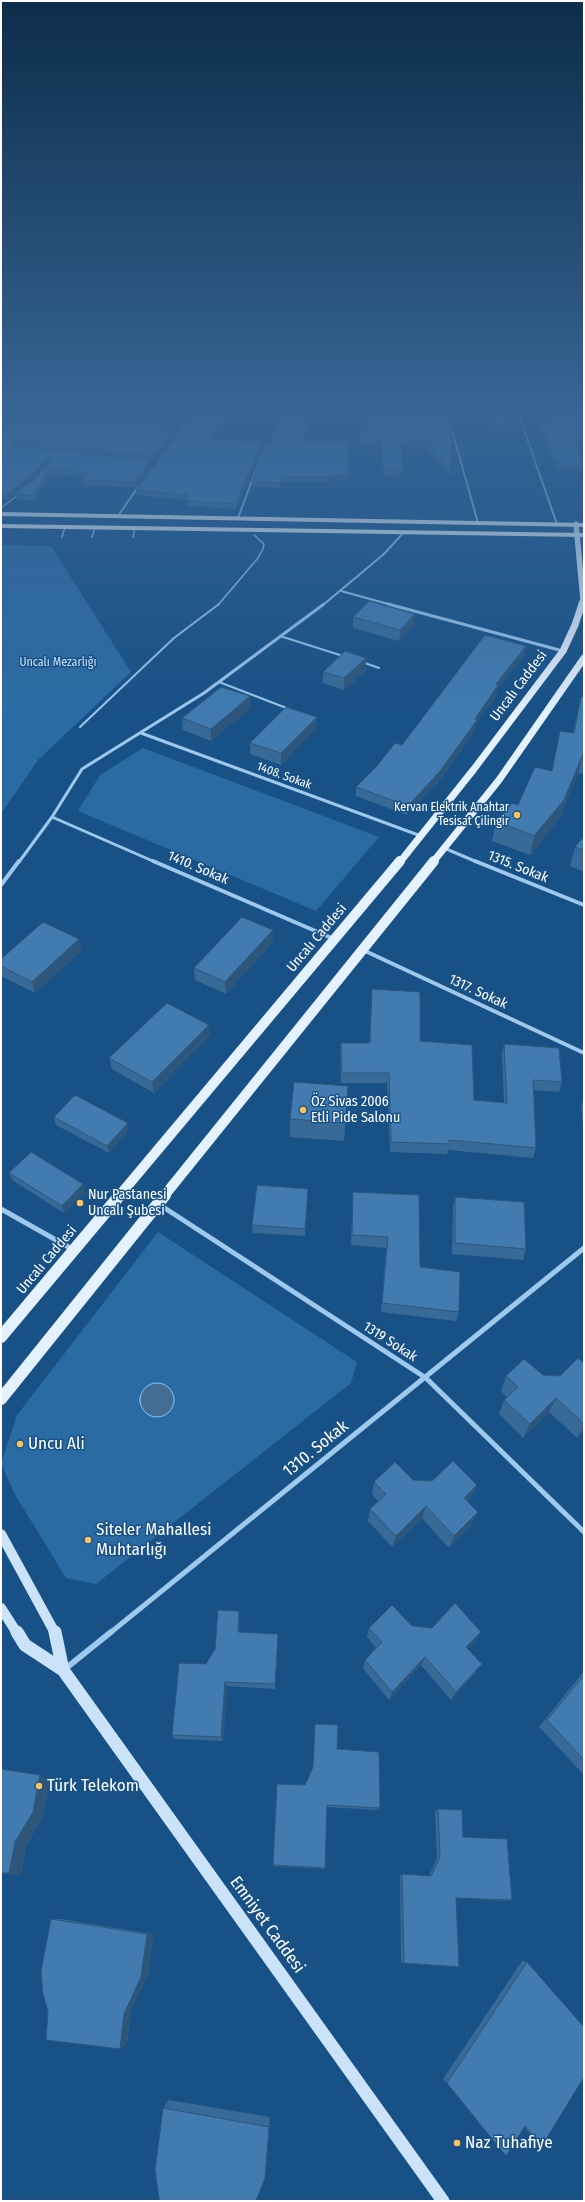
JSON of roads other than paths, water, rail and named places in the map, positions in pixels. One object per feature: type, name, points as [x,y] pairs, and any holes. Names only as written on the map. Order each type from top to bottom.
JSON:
[{"type":"highway","points":[[1,514],[580,524]]},
{"type":"highway","points":[[1,526],[581,535]]},
{"type":"main road","name":"Uncalı Caddesi","points":[[1,1336],[421,836],[474,769],[563,651],[575,625],[583,599],[580,524]]},
{"type":"main road","points":[[1,1399],[499,780],[584,658]]},
{"type":"street","points":[[118,516],[122,510]]},
{"type":"street","points":[[238,518],[241,510]]},
{"type":"street","points":[[474,510],[478,523]]},
{"type":"street","points":[[552,510],[557,524]]},
{"type":"street","points":[[1,885],[52,817],[82,770],[219,682],[341,591],[384,554],[404,532]]},
{"type":"street","points":[[341,591],[563,651]]},
{"type":"street","name":"1408. Sokak","points":[[141,733],[421,836]]},
{"type":"street","name":"1410. Sokak","points":[[52,817],[334,939]]},
{"type":"street","name":"1315. Sokak","points":[[444,848],[584,905]]},
{"type":"street","name":"1317. Sokak","points":[[363,950],[584,1053]]},
{"type":"street","name":"1319 Sokak","points":[[158,1203],[426,1378],[584,1532]]},
{"type":"street","points":[[1,1209],[74,1250]]},
{"type":"street","name":"1310. Sokak","points":[[63,1670],[426,1378],[584,1248]]},
{"type":"street","name":"Emniyet Caddesi","points":[[1,1534],[56,1634],[63,1670]]},
{"type":"street","name":"Emniyet Caddesi","points":[[1,1608],[25,1645],[63,1670],[442,2201]]},
{"type":"lane","points":[[62,537],[65,526]]},
{"type":"lane","points":[[92,537],[95,527]]},
{"type":"lane","points":[[133,537],[135,528]]},
{"type":"lane","points":[[80,727],[174,638],[219,604],[258,558],[263,549],[264,544],[254,535]]},
{"type":"lane","points":[[280,636],[350,658]]},
{"type":"lane","points":[[357,661],[379,668]]},
{"type":"lane","points":[[219,682],[292,710]]},
{"type":"place","name":"Kervan Elektrik Anahtar Tesisat Çilingir","points":[[517,815]]},
{"type":"place","name":"Öz Sivas 2006 Etli Pide Salonu","points":[[303,1110]]},
{"type":"place","name":"Nur Pastanesi Uncalı Şubesi","points":[[80,1203]]},
{"type":"place","name":"Uncu Ali","points":[[20,1444]]},
{"type":"place","name":"Siteler Mahallesi Muhtarlığı","points":[[88,1540]]},
{"type":"place","name":"Türk Telekom","points":[[39,1786]]},
{"type":"place","name":"Naz Tuhafiye","points":[[457,2143]]},
{"type":"park label","name":"Uncalı Mezarlığı","points":[[58,663]]}]
